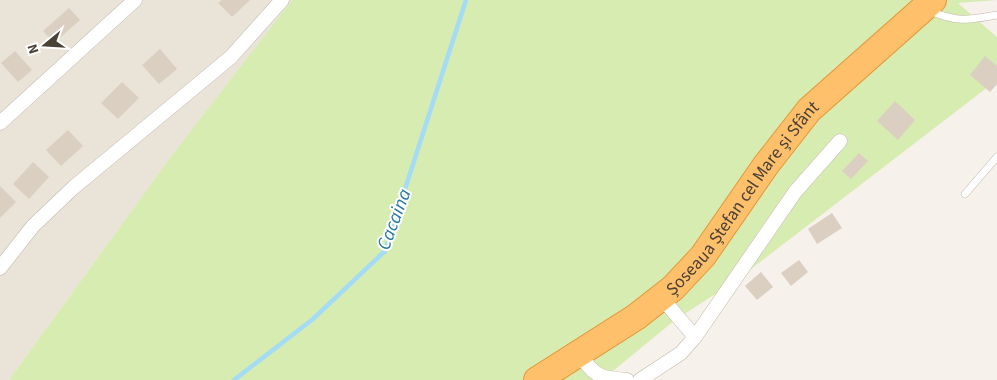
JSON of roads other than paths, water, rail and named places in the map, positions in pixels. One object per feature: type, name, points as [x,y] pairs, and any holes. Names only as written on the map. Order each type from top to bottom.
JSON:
[{"type":"highway","name":"Șoseaua Ștefan cel Mare și Sfânt","points":[[537,380],[661,297],[702,256],[766,165],[809,110],[929,4]]},
{"type":"street","points":[[0,123],[135,0]]},
{"type":"street","points":[[0,268],[33,226],[74,187],[230,57],[282,0]]},
{"type":"street","points":[[640,380],[675,358],[695,337],[795,192],[840,141]]},
{"type":"street","points":[[661,297],[695,337]]},
{"type":"street","points":[[579,353],[594,374],[627,380]]},
{"type":"lane","points":[[929,4],[951,20],[997,15]]},
{"type":"lane","points":[[965,194],[997,157]]},
{"type":"waterway","name":"Cacaina","points":[[234,380],[313,319],[385,251],[466,0]]}]
